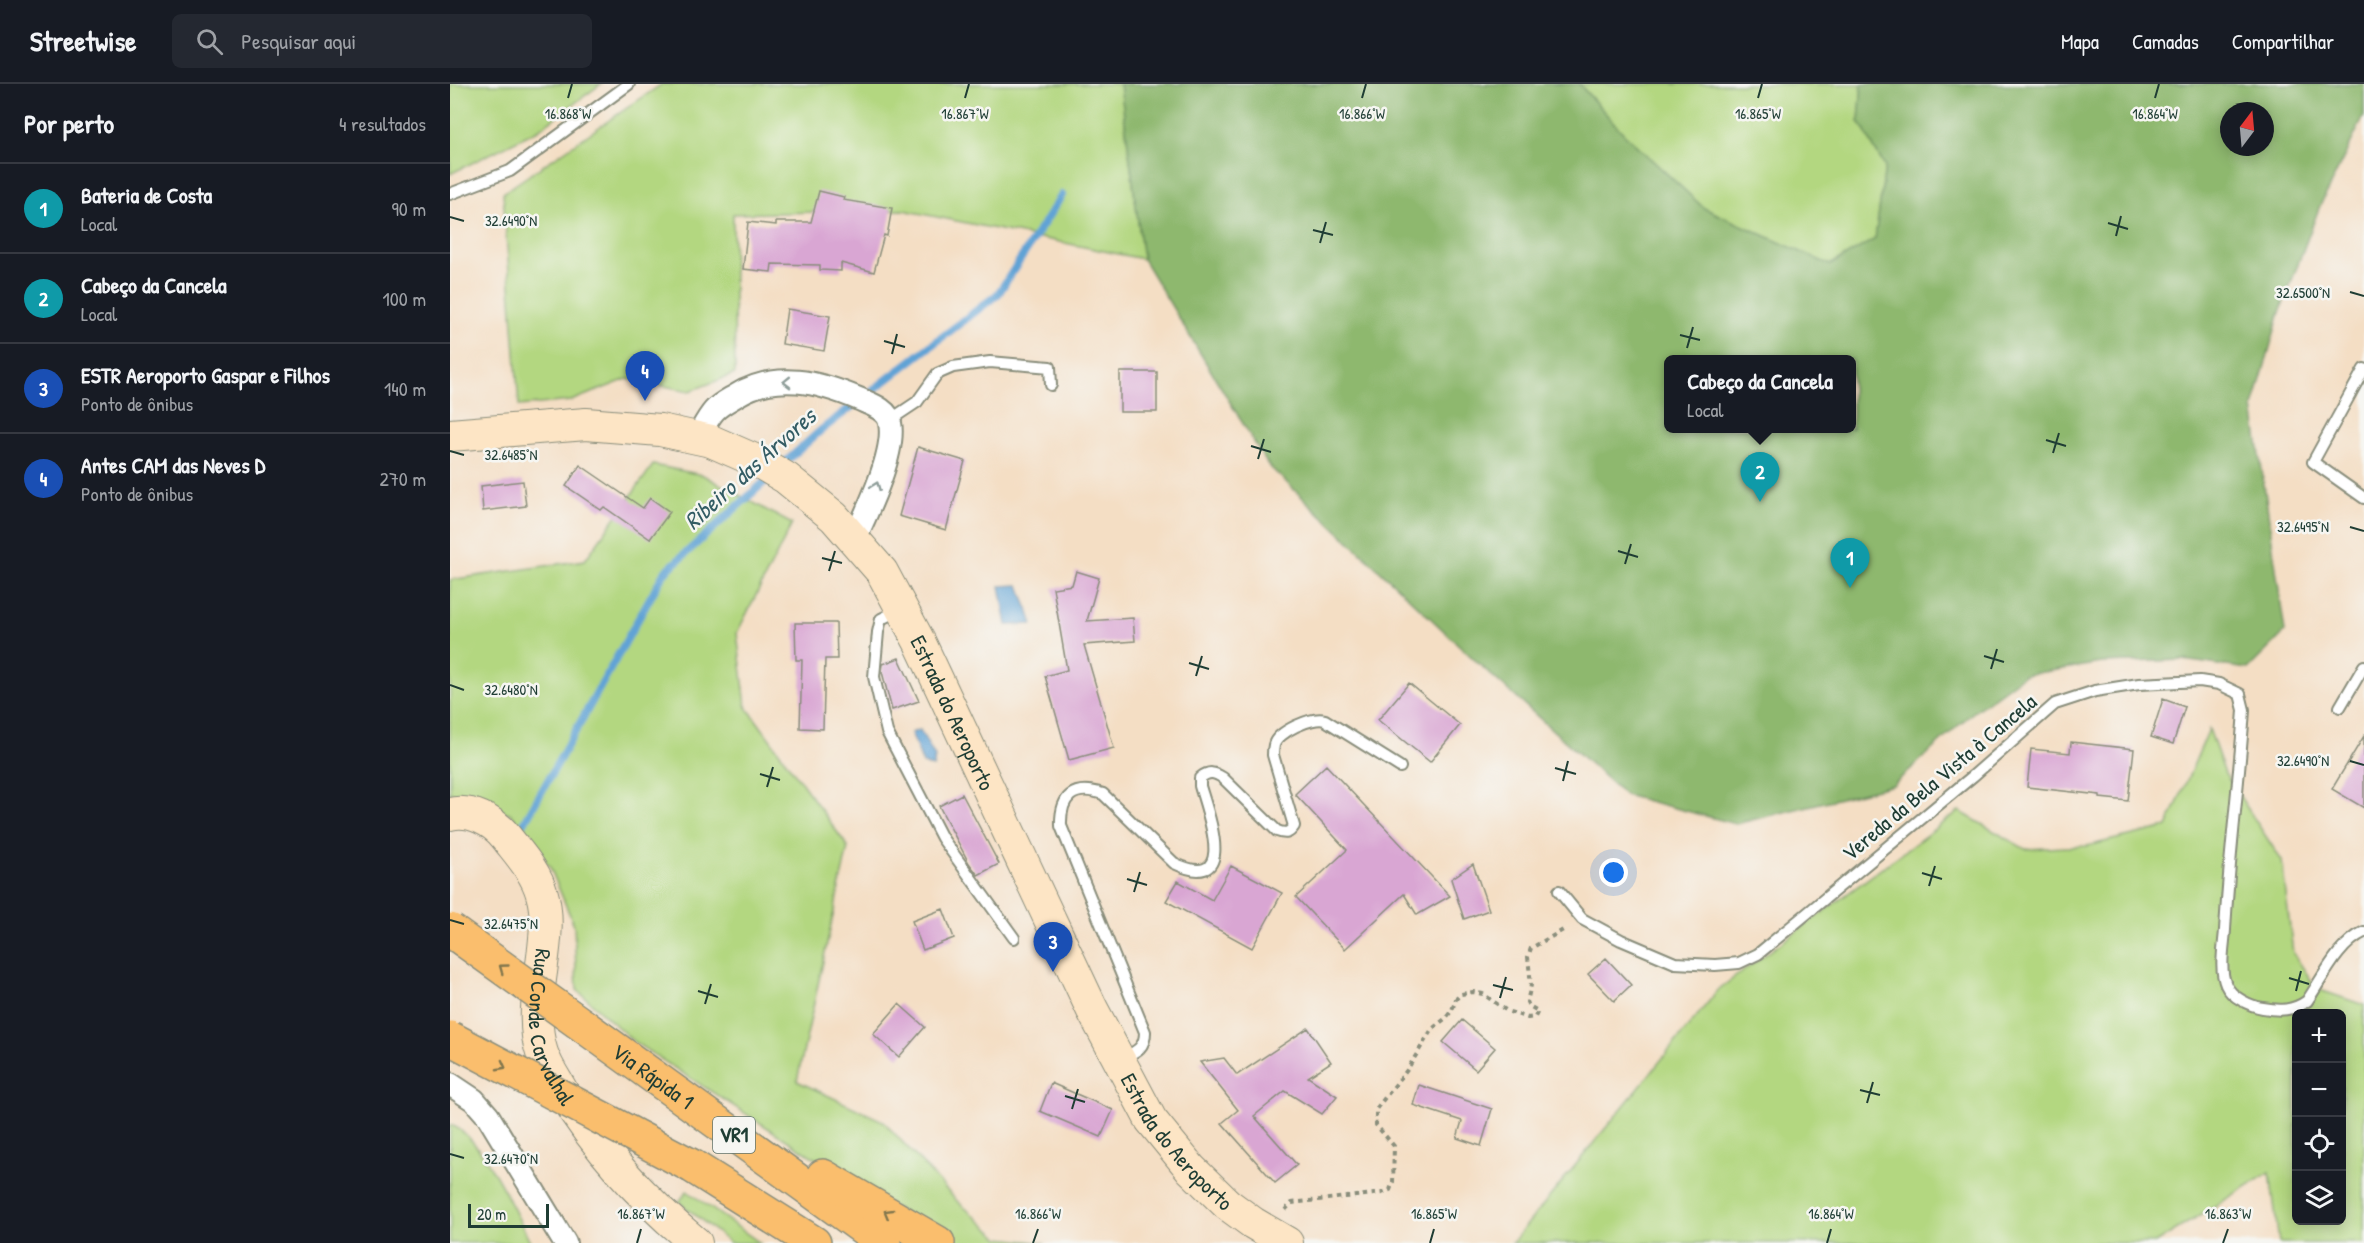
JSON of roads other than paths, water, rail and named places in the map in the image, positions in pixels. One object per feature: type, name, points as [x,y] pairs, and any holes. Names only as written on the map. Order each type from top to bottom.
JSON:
[{"type":"highway","name":"Via Rápida 1","points":[[450,930],[884,1243]]},
{"type":"highway","name":"VR1","points":[[450,1038],[701,1172],[814,1243]]},
{"type":"highway","points":[[703,1113],[829,1179],[938,1243]]},
{"type":"highway","points":[[701,1172],[790,1243]]},
{"type":"main road","name":"Estrada do Aeroporto","points":[[450,435],[586,424],[660,430],[708,442],[759,462],[786,478],[820,506],[882,572],[940,685],[1092,1009],[1151,1120],[1191,1169],[1227,1204],[1253,1223],[1290,1230]]},
{"type":"main road","name":"Rua Conde Carvalhal","points":[[450,814],[457,812],[485,818],[502,831],[535,876],[543,896],[545,926],[537,1030],[549,1070],[580,1121],[615,1164],[673,1224],[696,1243]]},
{"type":"street","points":[[708,442],[714,412],[745,390],[765,383],[790,381],[819,384],[883,410],[890,420],[890,448],[854,540]]},
{"type":"street","points":[[450,1084],[474,1100],[488,1116],[565,1243]]},
{"type":"lane","points":[[450,194],[510,171],[629,84]]},
{"type":"lane","points":[[890,420],[917,402],[937,374],[953,367],[990,362],[1050,367],[1051,385]]},
{"type":"lane","points":[[2364,369],[2313,462],[2364,498]]},
{"type":"lane","points":[[901,608],[881,619],[878,632],[874,677],[887,732],[942,838],[1014,938]]},
{"type":"lane","points":[[2340,706],[2364,666]]},
{"type":"lane","name":"Vereda da Bela Vista à Cancela","points":[[1559,891],[1582,919],[1621,940],[1676,963],[1714,965],[1739,963],[1758,954],[1973,776],[2055,704],[2095,691],[2139,684],[2200,681],[2219,684],[2240,694],[2244,710],[2228,880],[2223,966],[2225,983],[2232,995],[2258,1007],[2274,1010],[2298,1007],[2307,1001],[2346,945],[2354,937],[2364,932]]},
{"type":"lane","points":[[1118,1060],[1140,1048],[1145,1040],[1145,1032],[1061,826],[1061,811],[1066,798],[1077,792],[1091,790],[1103,794],[1174,863],[1187,869],[1200,870],[1210,864],[1216,853],[1215,840],[1200,786],[1200,778],[1206,772],[1214,772],[1223,778],[1277,831],[1285,834],[1291,832],[1294,826],[1273,755],[1274,744],[1281,735],[1318,718],[1325,720],[1400,768]]},
{"type":"water","points":[[1019,585],[1033,624],[1007,625],[1000,586]]},
{"type":"water","points":[[920,730],[935,757],[933,767],[923,764],[911,733]]},
{"type":"waterway","name":"Ribeiro das Árvores","points":[[781,466],[820,431],[998,294],[1062,195]]},
{"type":"waterway","name":"Ribeiro das Árvores","points":[[524,823],[664,573],[772,475]]},
{"type":"place","name":"Antes CAM das Neves D","points":[[645,401]]},
{"type":"place","name":"Cabeço da Cancela","points":[[1760,502]]},
{"type":"place","name":"Bateria de Costa","points":[[1850,588]]},
{"type":"place","name":"ESTR Aeroporto Gaspar e Filhos","points":[[1053,972]]}]
